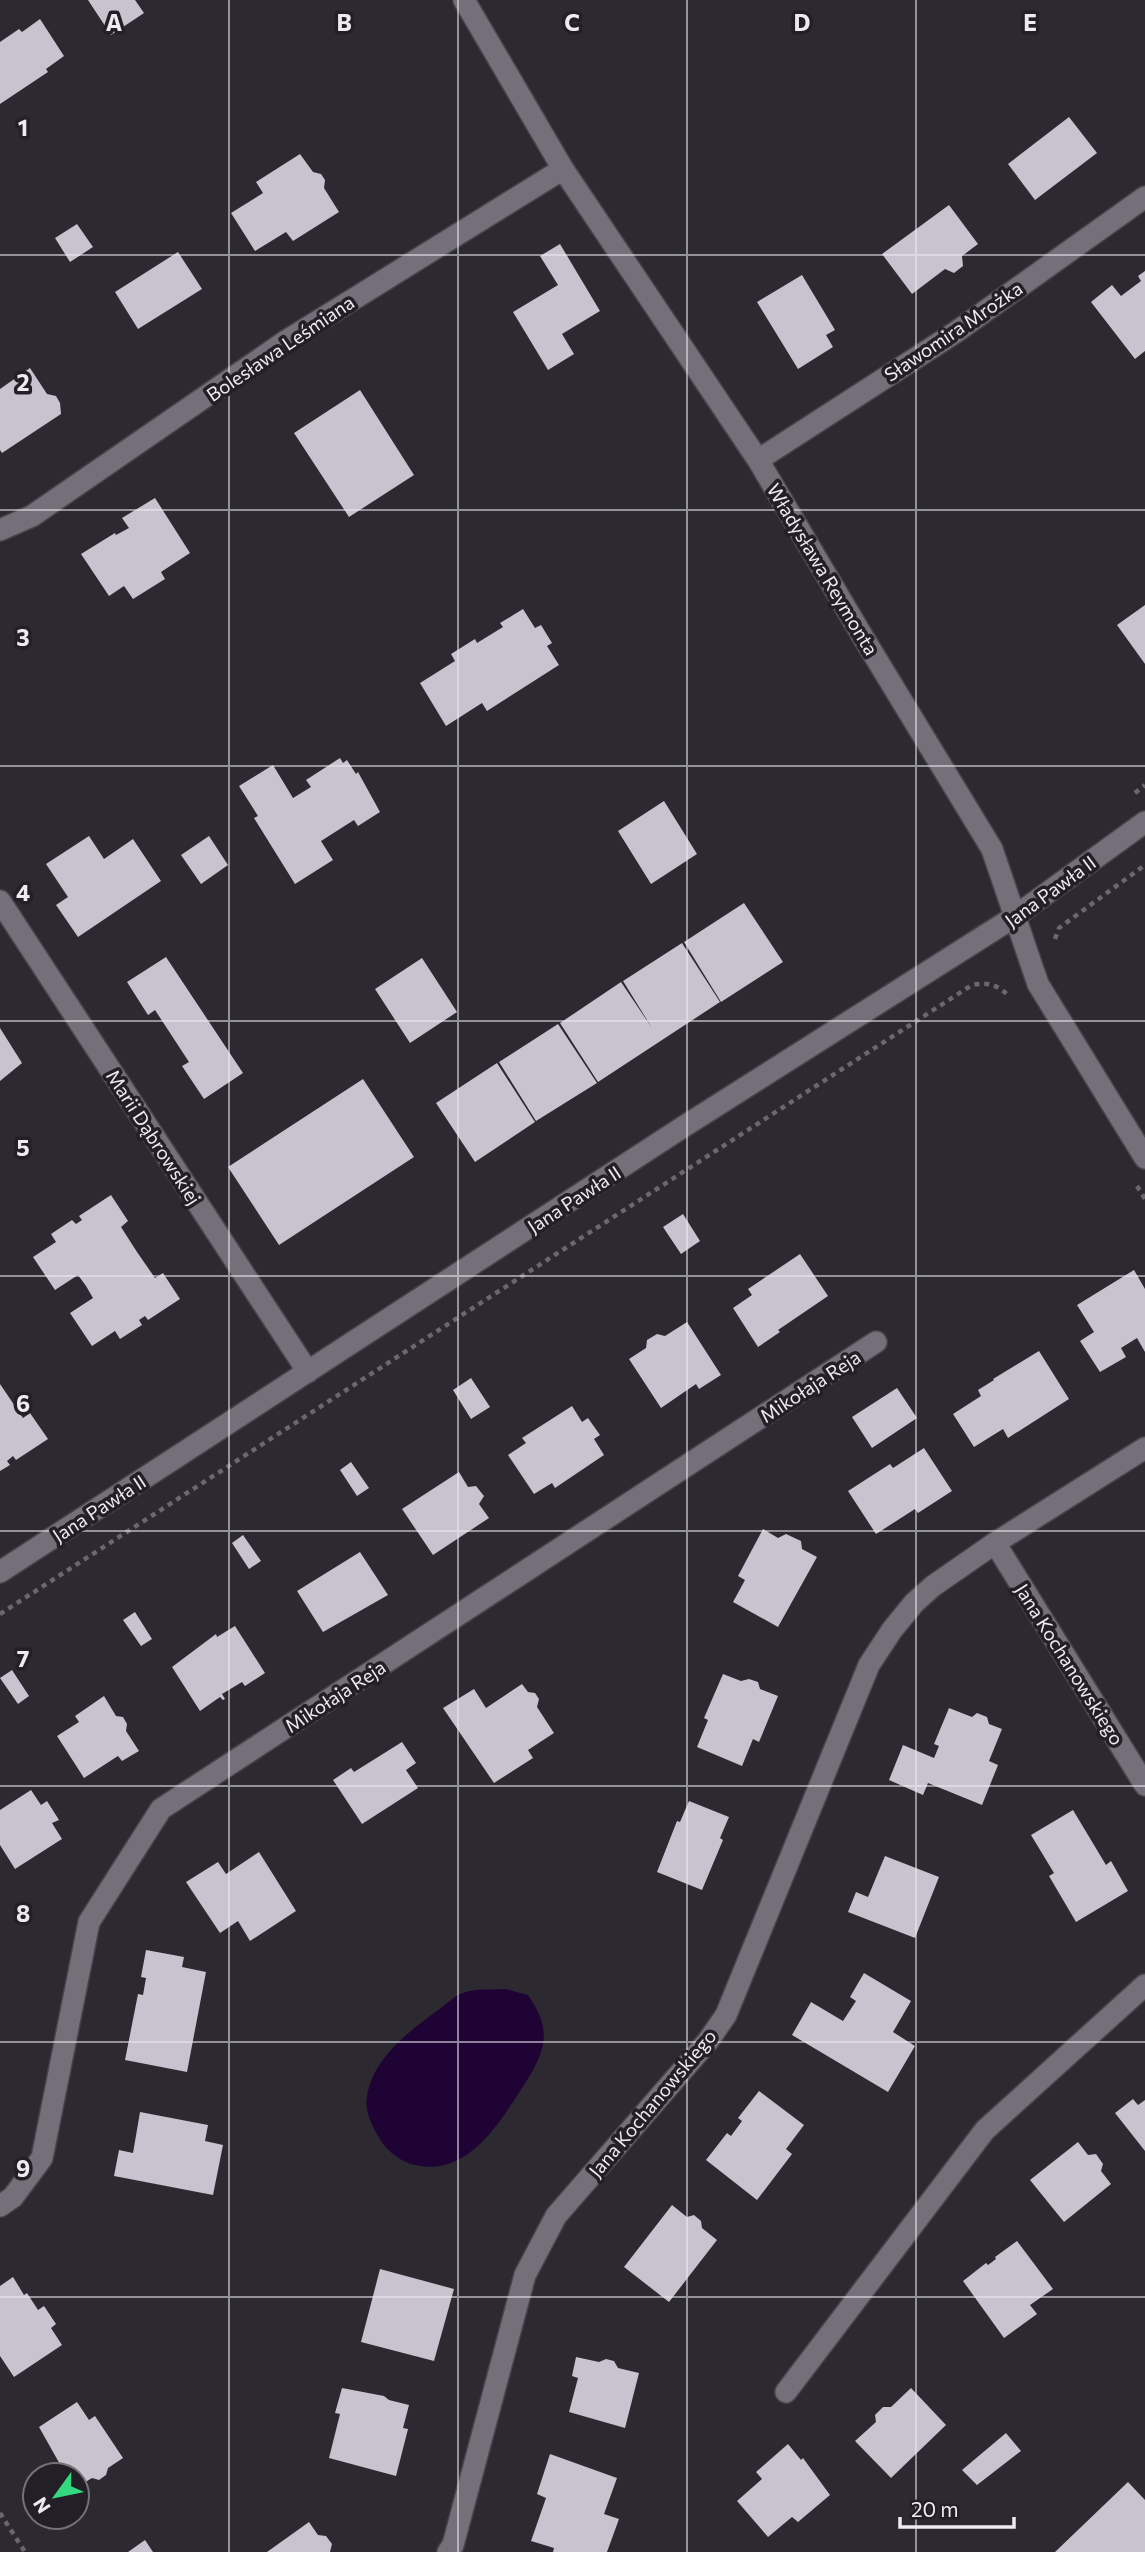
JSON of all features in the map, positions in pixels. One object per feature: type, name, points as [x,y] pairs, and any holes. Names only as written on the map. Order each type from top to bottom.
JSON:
[{"type":"street","name":"Władysława Reymonta","points":[[464,0],[563,169],[758,460],[992,849],[1038,984],[1145,1158]]},
{"type":"street","name":"Bolesława Leśmiana","points":[[0,530],[32,516],[286,341],[563,169]]},
{"type":"street","name":"Sławomira Mrożka","points":[[758,460],[956,332],[1145,197]]},
{"type":"street","name":"Jana Pawła II","points":[[0,1572],[682,1127],[1014,917],[1145,822]]},
{"type":"street","name":"Marii Dąbrowskiej","points":[[0,901],[308,1372]]},
{"type":"street","name":"Mikołaja Reja","points":[[0,2206],[13,2197],[42,2158],[89,1922],[162,1809],[876,1342]]},
{"type":"street","name":"Jana Kochanowskiego","points":[[447,2552],[453,2545],[525,2275],[556,2216],[708,2041],[726,2015],[869,1665],[891,1630],[933,1586],[995,1543],[1145,1448]]},
{"type":"street","name":"Jana Kochanowskiego","points":[[995,1543],[1145,1785]]},
{"type":"street","points":[[786,2392],[985,2130],[1145,1985]]},
{"type":"path","points":[[0,1614],[972,985],[987,982],[1015,998],[1038,984],[1058,967],[1055,939],[1059,928],[1145,866]]},
{"type":"path","points":[[0,2513],[25,2552]]},
{"type":"shaded area","points":[[505,1989],[528,1995],[542,2021],[543,2044],[528,2078],[490,2133],[464,2156],[449,2164],[433,2167],[410,2164],[401,2159],[384,2145],[368,2114],[367,2096],[377,2068],[406,2035],[457,1996],[473,1990]]},
{"type":"building","points":[[88,0],[135,0],[144,13],[111,35]]},
{"type":"building","points":[[40,19],[64,56],[46,69],[48,72],[0,104],[0,42],[19,29],[22,32]]},
{"type":"building","points":[[1069,117],[1097,153],[1035,200],[1008,164]]},
{"type":"building","points":[[300,154],[313,172],[321,174],[325,180],[324,188],[339,212],[293,241],[286,232],[255,251],[231,213],[263,193],[256,182]]},
{"type":"building","points":[[949,205],[978,244],[962,256],[963,266],[954,273],[945,269],[912,294],[882,254]]},
{"type":"building","points":[[77,224],[93,247],[70,262],[55,238]]},
{"type":"building","points":[[560,244],[600,311],[562,334],[574,354],[548,370],[513,312],[558,285],[540,256]]},
{"type":"building","points":[[178,252],[202,289],[138,329],[115,292]]},
{"type":"building","points":[[1145,271],[1145,351],[1135,359],[1091,302],[1112,285],[1121,296],[1141,281],[1138,276]]},
{"type":"building","points":[[802,275],[835,330],[826,335],[833,347],[798,369],[757,302]]},
{"type":"building","points":[[30,368],[47,394],[56,396],[61,414],[2,453],[0,389]]},
{"type":"building","points":[[360,390],[414,475],[349,517],[294,433]]},
{"type":"building","points":[[155,498],[190,553],[161,572],[165,579],[133,599],[124,586],[109,596],[81,554],[115,533],[116,535],[129,528],[122,518]]},
{"type":"building","points":[[1145,605],[1145,664],[1117,625]]},
{"type":"building","points":[[523,609],[535,628],[541,625],[552,643],[547,646],[559,665],[487,711],[482,703],[446,726],[420,683],[455,661],[451,654],[475,639],[477,643],[503,627],[500,623]]},
{"type":"building","points":[[340,758],[343,763],[347,760],[356,774],[358,772],[380,812],[358,826],[354,820],[321,841],[333,860],[295,884],[254,818],[258,816],[239,786],[273,765],[293,798],[311,787],[306,780]]},
{"type":"building","points":[[664,801],[697,854],[651,884],[618,831]]},
{"type":"building","points":[[89,836],[104,859],[133,839],[161,881],[78,937],[56,905],[68,897],[46,864]]},
{"type":"building","points":[[209,836],[228,865],[201,884],[181,855]]},
{"type":"building","points":[[744,903],[783,962],[721,1002],[684,942]]},
{"type":"building","points":[[682,943],[720,1002],[598,1082],[560,1023],[621,982],[652,1028],[623,981]]},
{"type":"building","points":[[166,957],[243,1073],[204,1099],[182,1066],[189,1062],[155,1010],[148,1015],[127,982]]},
{"type":"building","points":[[422,958],[457,1012],[410,1043],[375,989]]},
{"type":"building","points":[[558,1024],[597,1083],[536,1121],[499,1062]]},
{"type":"building","points":[[0,1028],[22,1063],[0,1081]]},
{"type":"building","points":[[497,1063],[535,1122],[475,1162],[436,1103]]},
{"type":"building","points":[[363,1079],[414,1157],[279,1245],[228,1167]]},
{"type":"building","points":[[111,1195],[128,1221],[121,1227],[137,1252],[155,1278],[163,1273],[180,1299],[148,1320],[145,1316],[139,1320],[142,1325],[120,1339],[115,1331],[92,1346],[70,1313],[93,1298],[86,1286],[78,1275],[55,1290],[33,1257],[56,1242],[51,1234],[72,1220],[76,1224],[82,1220],[79,1216]]},
{"type":"building","points":[[683,1214],[700,1241],[681,1254],[663,1227]]},
{"type":"building","points":[[800,1254],[828,1296],[758,1347],[733,1308],[752,1295],[748,1289]]},
{"type":"building","points":[[1134,1270],[1145,1289],[1145,1352],[1137,1338],[1121,1348],[1126,1357],[1100,1372],[1080,1341],[1094,1332],[1077,1305]]},
{"type":"building","points":[[687,1322],[721,1375],[699,1389],[696,1384],[661,1408],[629,1359],[646,1348],[647,1340],[657,1334],[665,1336]]},
{"type":"building","points":[[1039,1351],[1069,1399],[1008,1438],[1003,1429],[974,1447],[953,1414],[981,1396],[978,1390],[993,1379]]},
{"type":"building","points":[[471,1378],[490,1407],[471,1419],[453,1390]]},
{"type":"building","points":[[0,1384],[23,1418],[30,1413],[48,1439],[16,1460],[13,1456],[7,1461],[10,1465],[0,1471]]},
{"type":"building","points":[[897,1388],[917,1418],[872,1448],[852,1417]]},
{"type":"building","points":[[572,1406],[582,1422],[588,1418],[600,1435],[594,1439],[604,1455],[555,1488],[552,1483],[534,1494],[508,1455],[526,1443],[522,1438]]},
{"type":"building","points":[[924,1448],[952,1491],[918,1513],[915,1509],[876,1534],[848,1491],[890,1464],[893,1468]]},
{"type":"building","points":[[351,1462],[369,1488],[357,1496],[340,1470]]},
{"type":"building","points":[[459,1472],[468,1487],[476,1486],[484,1496],[479,1504],[489,1518],[433,1555],[402,1509]]},
{"type":"building","points":[[763,1529],[778,1538],[786,1534],[801,1541],[802,1549],[817,1557],[778,1627],[733,1602],[745,1580],[738,1576]]},
{"type":"building","points":[[243,1535],[261,1561],[249,1569],[232,1543]]},
{"type":"building","points":[[360,1552],[388,1595],[323,1632],[297,1591]]},
{"type":"building","points":[[135,1612],[152,1639],[141,1646],[123,1620]]},
{"type":"building","points":[[235,1626],[265,1673],[245,1686],[242,1682],[222,1694],[225,1699],[220,1697],[200,1711],[172,1667],[216,1634],[217,1637]]},
{"type":"building","points":[[12,1670],[29,1696],[18,1704],[0,1678]]},
{"type":"building","points":[[723,1674],[741,1681],[749,1679],[758,1682],[760,1689],[778,1696],[759,1742],[753,1739],[742,1766],[697,1747],[708,1720],[704,1718]]},
{"type":"building","points":[[522,1684],[539,1699],[537,1707],[554,1733],[528,1750],[533,1758],[494,1783],[443,1708],[474,1689],[486,1708]]},
{"type":"building","points":[[104,1696],[116,1716],[123,1717],[127,1724],[126,1731],[139,1751],[122,1761],[118,1756],[84,1778],[57,1736],[79,1722],[75,1716]]},
{"type":"building","points":[[949,1708],[972,1717],[977,1713],[987,1717],[989,1724],[1002,1729],[989,1761],[998,1765],[982,1805],[928,1783],[923,1795],[889,1780],[903,1745],[934,1758],[939,1746],[934,1744]]},
{"type":"building","points":[[402,1742],[416,1763],[406,1770],[418,1788],[362,1824],[333,1780],[351,1768],[354,1772]]},
{"type":"building","points":[[31,1790],[41,1805],[47,1801],[59,1820],[52,1823],[62,1839],[15,1869],[0,1845],[0,1810]]},
{"type":"building","points":[[689,1801],[729,1817],[720,1838],[723,1840],[702,1890],[657,1872],[677,1821],[680,1822]]},
{"type":"building","points":[[1073,1810],[1106,1865],[1111,1861],[1128,1891],[1076,1922],[1049,1876],[1054,1873],[1031,1835]]},
{"type":"building","points":[[259,1852],[296,1911],[250,1941],[238,1921],[220,1933],[186,1882],[218,1862],[226,1874]]},
{"type":"building","points":[[885,1856],[939,1877],[915,1938],[848,1912],[856,1892],[868,1897]]},
{"type":"building","points":[[146,1950],[184,1957],[182,1967],[206,1972],[187,2072],[125,2060],[138,1994],[143,1995],[146,1978],[141,1977]]},
{"type":"building","points":[[864,1973],[911,2001],[893,2032],[915,2046],[888,2092],[792,2035],[811,2002],[843,2021],[856,2001],[850,1997]]},
{"type":"building","points":[[759,2091],[804,2125],[786,2149],[792,2154],[757,2200],[706,2160],[727,2133],[731,2136],[742,2121],[738,2118]]},
{"type":"building","points":[[1133,2099],[1138,2105],[1145,2100],[1145,2151],[1115,2113]]},
{"type":"building","points":[[140,2112],[208,2125],[205,2141],[223,2145],[213,2195],[114,2176],[119,2150],[133,2153]]},
{"type":"building","points":[[1078,2142],[1088,2155],[1096,2154],[1103,2164],[1101,2171],[1111,2184],[1064,2222],[1030,2180]]},
{"type":"building","points":[[672,2205],[687,2217],[694,2215],[701,2221],[702,2228],[717,2240],[669,2302],[624,2267]]},
{"type":"building","points":[[1017,2241],[1053,2289],[1030,2305],[1037,2314],[1004,2338],[963,2281]]},
{"type":"building","points":[[380,2269],[454,2289],[434,2361],[361,2342]]},
{"type":"building","points":[[13,2277],[24,2295],[27,2293],[38,2310],[44,2306],[56,2324],[51,2328],[62,2345],[14,2377],[0,2356],[0,2286]]},
{"type":"building","points":[[576,2357],[599,2362],[606,2359],[614,2361],[618,2368],[639,2373],[625,2428],[569,2412],[578,2378],[572,2376]]},
{"type":"building","points":[[342,2388],[384,2396],[409,2405],[403,2428],[408,2429],[396,2476],[329,2458],[340,2414],[335,2413]]},
{"type":"building","points":[[911,2388],[946,2425],[891,2478],[855,2441],[876,2422],[875,2415],[883,2407],[891,2407]]},
{"type":"building","points":[[77,2402],[89,2420],[95,2416],[123,2458],[108,2468],[106,2475],[99,2480],[91,2479],[91,2461],[58,2461],[39,2427]]},
{"type":"building","points":[[1006,2433],[1021,2451],[977,2485],[962,2470]]},
{"type":"building","points":[[788,2444],[801,2460],[803,2458],[830,2495],[798,2522],[792,2517],[768,2537],[737,2501],[762,2479],[756,2472]]},
{"type":"building","points":[[550,2454],[617,2478],[604,2514],[619,2519],[607,2552],[553,2552],[554,2548],[531,2541],[546,2498],[537,2494]]},
{"type":"building","points":[[1128,2482],[1145,2500],[1145,2552],[1055,2552]]},
{"type":"building","points":[[309,2522],[318,2535],[326,2536],[332,2544],[330,2552],[267,2552]]},
{"type":"building","points":[[145,2540],[153,2552],[128,2552]]}]
